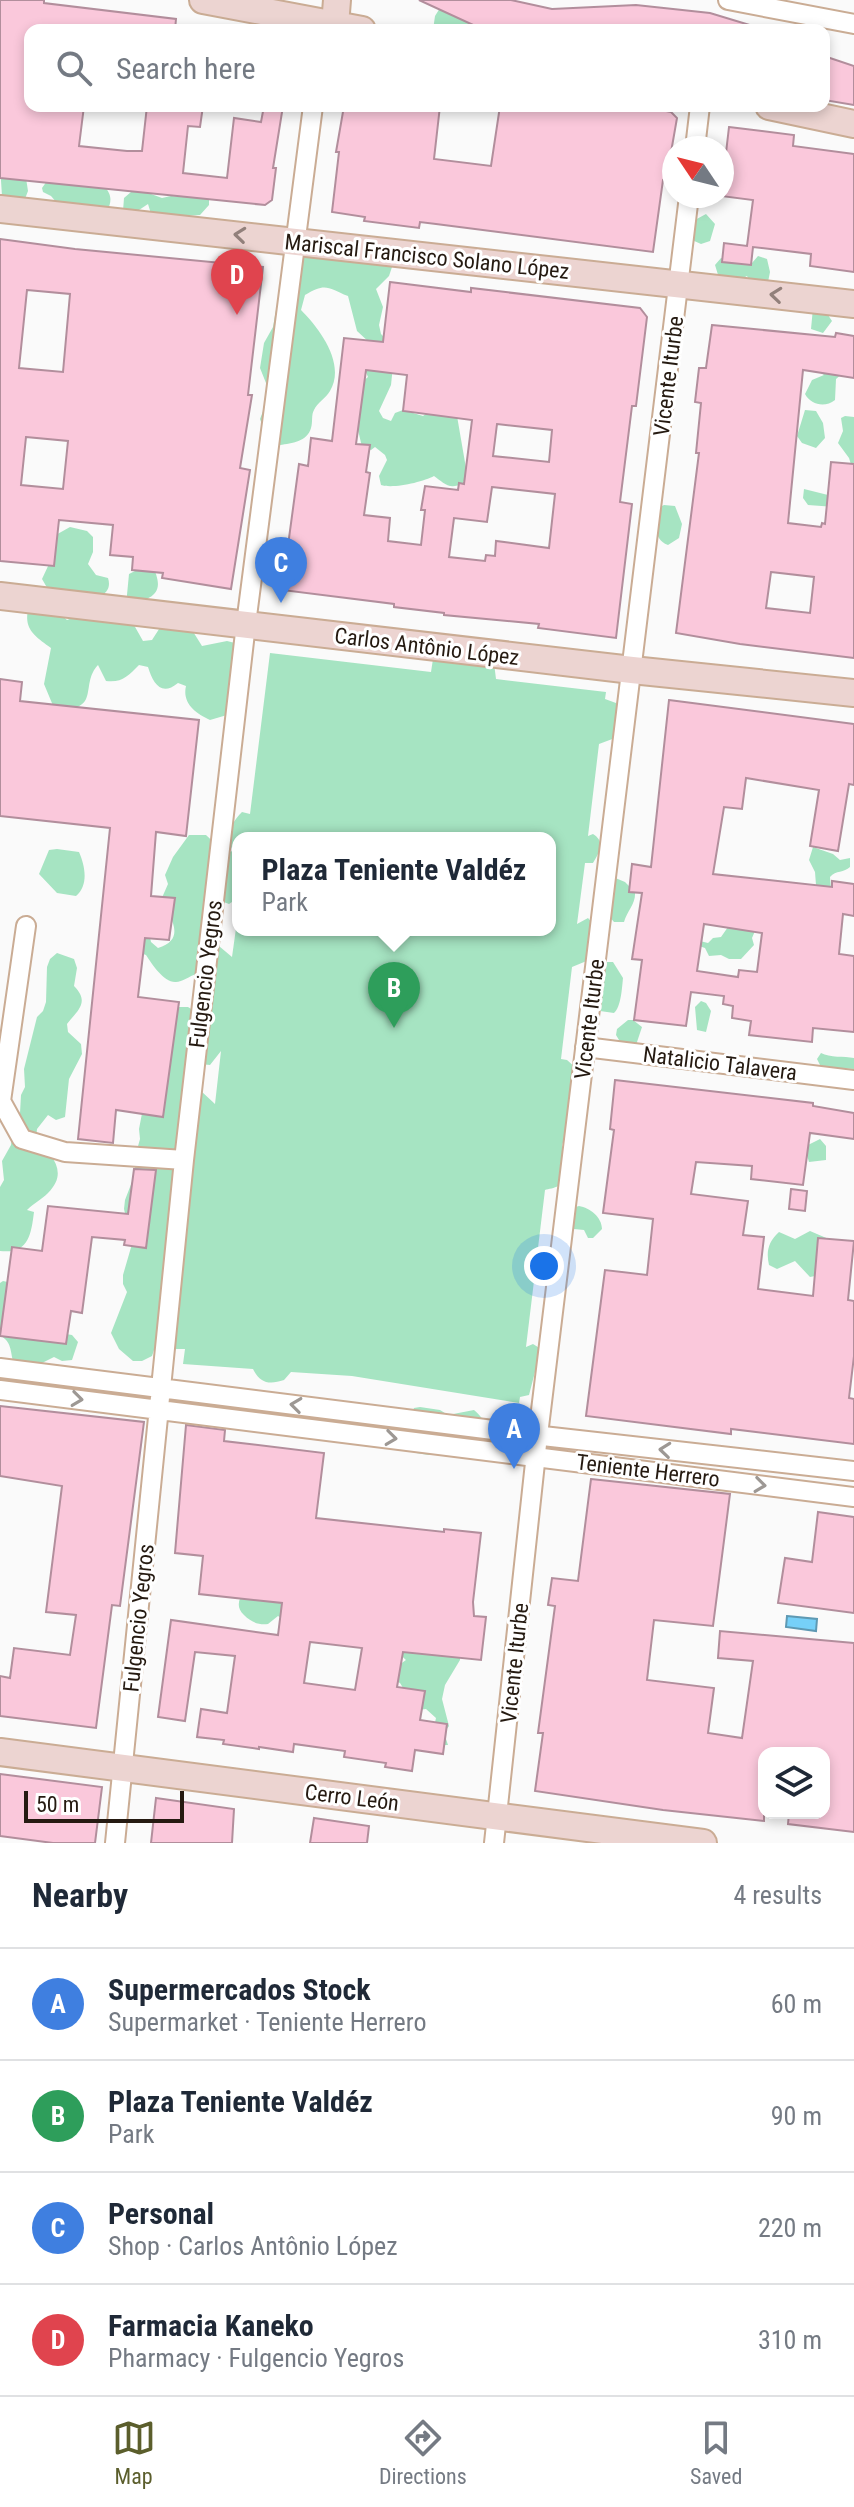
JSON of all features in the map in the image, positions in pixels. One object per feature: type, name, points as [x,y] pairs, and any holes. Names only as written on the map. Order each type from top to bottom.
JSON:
[{"type":"street","points":[[203,0],[322,18],[342,24]]},
{"type":"street","points":[[728,0],[854,24]]},
{"type":"street","name":"Fulgencio Yegros","points":[[115,1843],[184,1160],[246,624],[312,112]]},
{"type":"street","points":[[696,136],[699,112]]},
{"type":"street","points":[[797,112],[854,124]]},
{"type":"street","name":"Vicente Iturbe","points":[[494,1843],[538,1435],[688,208]]},
{"type":"street","name":"Mariscal Francisco Solano López","points":[[0,209],[854,304]]},
{"type":"street","name":"Carlos Antônio López","points":[[0,596],[854,693]]},
{"type":"street","points":[[26,926],[1,1101],[22,1139],[65,1152],[184,1160]]},
{"type":"street","name":"Natalicio Talavera","points":[[585,1047],[854,1080]]},
{"type":"street","name":"Teniente Herrero","points":[[0,1368],[854,1471]]},
{"type":"street","name":"Teniente Herrero","points":[[0,1390],[854,1497]]},
{"type":"street","points":[[346,1433],[349,1412]]},
{"type":"street","points":[[718,1479],[722,1456]]},
{"type":"street","name":"Cerro León","points":[[0,1752],[703,1843]]},
{"type":"green space","points":[[440,8],[479,24],[434,24]]},
{"type":"green space","points":[[0,165],[26,178],[28,191],[23,204],[2,196]]},
{"type":"green space","points":[[47,181],[104,186],[110,198],[107,211],[57,203],[43,192]]},
{"type":"green space","points":[[140,190],[162,198],[183,197],[191,192],[209,200],[209,205],[200,215],[186,216],[182,220],[152,217],[148,204],[136,212],[123,211],[124,198]]},
{"type":"green space","points":[[706,214],[715,224],[710,241],[701,244],[692,240],[693,221]]},
{"type":"green space","points":[[299,251],[395,258],[389,276],[376,289],[383,307],[379,325],[381,334],[394,347],[391,385],[379,411],[383,418],[391,421],[395,413],[403,410],[423,416],[434,408],[443,417],[457,416],[467,474],[463,483],[450,486],[434,476],[408,484],[381,485],[379,476],[387,460],[385,455],[375,447],[371,450],[362,447],[358,430],[344,421],[361,383],[368,377],[365,370],[370,343],[357,331],[348,296],[327,288],[305,295],[301,310],[323,337],[333,359],[334,381],[330,391],[315,407],[311,428],[303,439],[280,445],[266,435],[260,419],[270,393],[260,368],[264,343],[273,327],[276,310]]},
{"type":"green space","points":[[758,256],[767,259],[770,272],[768,282],[749,280],[747,276],[735,282],[719,278],[715,265],[721,258],[752,263]]},
{"type":"green space","points":[[813,308],[826,312],[832,321],[823,333],[811,329]]},
{"type":"green space","points":[[819,372],[843,373],[836,379],[835,400],[823,405],[814,403],[805,394],[812,380],[824,375]]},
{"type":"green space","points":[[805,410],[816,411],[823,423],[825,438],[816,448],[802,443],[797,436]]},
{"type":"green space","points":[[854,417],[854,504],[853,471],[849,458],[838,443],[843,431],[841,418]]},
{"type":"green space","points":[[804,489],[836,497],[835,507],[808,505],[803,498]]},
{"type":"green space","points":[[675,506],[682,524],[679,538],[668,545],[657,534],[660,507]]},
{"type":"green space","points":[[70,527],[87,531],[93,537],[93,552],[88,564],[96,575],[109,581],[108,589],[99,597],[81,592],[49,591],[42,579],[49,564],[54,536]]},
{"type":"green space","points":[[151,563],[158,588],[150,597],[126,605],[129,574]]},
{"type":"green space","points":[[29,607],[54,608],[67,620],[75,617],[130,618],[143,641],[152,640],[161,626],[192,630],[202,646],[227,641],[235,643],[245,671],[249,674],[233,698],[227,715],[210,720],[191,707],[186,698],[186,686],[178,683],[167,689],[162,688],[155,683],[148,667],[139,665],[124,678],[106,681],[98,665],[84,702],[69,708],[54,708],[44,684],[51,648],[29,627]]},
{"type":"green space","points":[[270,653],[431,672],[433,659],[494,663],[496,679],[606,692],[605,699],[616,703],[621,710],[615,738],[599,744],[588,836],[593,834],[597,837],[600,848],[593,863],[585,863],[577,924],[588,918],[594,925],[589,960],[572,967],[561,1059],[577,1069],[575,1086],[568,1098],[570,1116],[562,1146],[565,1161],[563,1178],[558,1186],[545,1190],[526,1347],[533,1344],[541,1349],[529,1395],[520,1397],[519,1403],[352,1376],[291,1372],[284,1380],[269,1382],[262,1380],[253,1369],[183,1364],[185,1349],[172,1349],[164,1344],[155,1347],[152,1356],[133,1361],[119,1349],[111,1333],[127,1292],[123,1275],[132,1244],[124,1209],[135,1174],[144,1103],[175,1015],[179,1007],[188,1007],[196,1012],[204,979],[196,974],[178,982],[167,979],[146,955],[132,945],[149,933],[151,942],[158,948],[172,940],[174,928],[161,900],[168,884],[165,875],[173,857],[189,835],[206,835],[225,853],[232,851],[232,902],[221,901],[213,941],[232,957],[235,936],[556,936],[556,832],[232,832],[232,848],[229,835],[242,812],[250,814]],"holes":[[[221,1051],[215,1104],[201,1091],[200,1064],[210,1065]]]},
{"type":"green space","points":[[813,847],[840,860],[850,858],[850,867],[830,877],[831,889],[812,887],[816,885],[815,872],[809,860]]},
{"type":"green space","points":[[49,850],[79,852],[84,881],[76,896],[57,893],[39,874]]},
{"type":"green space","points":[[613,877],[625,882],[635,892],[624,922],[614,922],[608,915]]},
{"type":"green space","points":[[728,927],[755,931],[752,938],[754,945],[741,959],[709,956],[705,948],[699,946],[700,941],[708,943],[713,938],[721,937]]},
{"type":"green space","points":[[57,953],[74,959],[77,968],[74,986],[82,1001],[67,1024],[68,1032],[81,1044],[82,1054],[69,1079],[65,1117],[56,1120],[48,1115],[37,1129],[36,1139],[56,1164],[57,1178],[48,1193],[27,1210],[34,1212],[26,1242],[17,1250],[0,1251],[0,1187],[4,1180],[2,1161],[11,1145],[13,1128],[20,1113],[21,1095],[25,1087],[24,1069],[37,1017],[46,1002],[47,967]]},
{"type":"green space","points":[[604,962],[613,962],[623,978],[620,1002],[614,1013],[600,1011],[593,1005]]},
{"type":"green space","points":[[701,1001],[711,1011],[706,1032],[697,1030],[695,1007]]},
{"type":"green space","points":[[628,1020],[642,1027],[636,1045],[622,1045],[616,1035],[617,1029]]},
{"type":"green space","points":[[821,1053],[854,1058],[854,1069],[821,1067],[817,1059]]},
{"type":"green space","points":[[820,1139],[826,1146],[826,1160],[809,1162],[806,1152],[808,1145]]},
{"type":"green space","points":[[579,1206],[591,1211],[600,1221],[602,1229],[593,1238],[588,1238],[584,1230],[574,1229],[571,1225],[572,1208]]},
{"type":"green space","points":[[810,1231],[831,1240],[815,1276],[810,1277],[795,1261],[777,1269],[769,1265],[769,1247],[779,1232],[795,1239]]},
{"type":"green space","points":[[0,1283],[12,1283],[54,1332],[72,1335],[78,1342],[72,1360],[62,1361],[54,1357],[38,1365],[44,1378],[40,1386],[31,1386],[22,1378],[14,1382],[12,1374],[15,1366],[10,1349],[0,1335]]},
{"type":"green space","points":[[414,1408],[440,1410],[448,1415],[474,1410],[485,1426],[487,1445],[429,1455],[416,1453],[411,1448],[409,1421]]},
{"type":"green space","points":[[275,1567],[286,1621],[278,1616],[268,1624],[249,1620],[239,1608],[239,1601],[248,1588]]},
{"type":"green space","points":[[393,1648],[460,1655],[445,1685],[442,1699],[449,1726],[444,1733],[448,1745],[443,1745],[434,1727],[436,1718],[426,1709],[417,1710],[396,1681],[399,1665],[406,1660]]},
{"type":"water","points":[[787,1616],[817,1619],[816,1631],[786,1627]]},
{"type":"building","points":[[0,0],[44,0],[44,3],[176,19],[176,24],[24,24],[24,112],[83,112],[79,146],[142,151],[146,112],[202,112],[200,127],[188,126],[183,173],[227,178],[234,118],[261,122],[263,112],[282,112],[273,168],[276,168],[272,200],[265,205],[0,178]]},
{"type":"building","points":[[419,0],[511,0],[552,9],[636,5],[710,13],[746,24],[471,24]]},
{"type":"building","points":[[830,58],[854,66],[854,105],[830,101]]},
{"type":"building","points":[[343,112],[439,112],[434,159],[491,166],[499,112],[671,112],[677,118],[674,136],[662,136],[662,187],[653,252],[420,222],[419,228],[364,221],[365,217],[332,212],[339,152],[336,152]]},
{"type":"building","points":[[729,127],[794,135],[793,146],[854,154],[854,272],[810,266],[811,254],[753,247],[751,265],[722,262],[724,243],[747,246],[753,200],[734,198],[734,136],[728,136]]},
{"type":"building","points":[[0,239],[263,267],[248,395],[252,395],[240,468],[250,470],[231,589],[162,578],[163,573],[132,570],[133,557],[110,555],[113,525],[59,520],[54,566],[0,561]],"holes":[[[27,290],[70,294],[63,372],[19,368]],[[26,437],[68,441],[63,489],[21,485]]]},
{"type":"building","points":[[390,282],[471,292],[471,288],[640,308],[647,317],[620,502],[632,504],[616,638],[538,628],[539,624],[444,615],[394,607],[394,604],[282,590],[299,464],[308,466],[311,438],[332,441],[344,338],[383,342]],"holes":[[[366,370],[407,375],[403,411],[472,420],[464,484],[459,483],[458,490],[425,486],[421,545],[388,541],[390,518],[364,515],[370,445],[356,444]],[[497,424],[552,430],[549,462],[493,456]],[[492,487],[555,494],[549,548],[496,541],[495,556],[486,555],[485,561],[449,557],[454,518],[487,522]]]},
{"type":"building","points":[[712,325],[835,337],[836,333],[854,336],[854,378],[803,370],[788,523],[821,527],[822,523],[825,524],[831,462],[854,464],[854,658],[676,633],[699,453],[696,453],[701,403],[695,402],[699,368],[706,368]],"holes":[[[771,572],[814,577],[810,613],[766,608]]]},
{"type":"building","points":[[0,679],[22,682],[20,701],[199,720],[186,836],[156,832],[151,896],[175,898],[169,940],[145,938],[138,997],[179,1002],[163,1117],[116,1110],[113,1143],[78,1139],[110,828],[0,816]]},
{"type":"building","points":[[669,700],[854,724],[854,785],[849,784],[838,851],[810,846],[819,790],[746,778],[742,809],[724,807],[713,874],[832,887],[832,881],[854,884],[854,916],[843,914],[839,954],[854,956],[854,1032],[813,1028],[812,1042],[749,1035],[751,1021],[732,1018],[733,1006],[723,1004],[724,996],[691,992],[686,1026],[634,1020],[642,960],[632,959],[642,893],[629,892],[632,864],[651,867]],"holes":[[[704,924],[762,933],[757,972],[739,970],[738,977],[697,971]]]},
{"type":"building","points":[[615,1080],[813,1103],[813,1106],[854,1113],[854,1139],[810,1133],[803,1185],[751,1179],[752,1166],[696,1162],[691,1194],[748,1201],[743,1235],[764,1237],[758,1289],[813,1296],[818,1238],[854,1241],[848,1300],[854,1301],[854,1356],[849,1398],[854,1399],[854,1444],[731,1429],[731,1434],[586,1416],[605,1270],[647,1275],[653,1219],[603,1213],[614,1130],[610,1129]]},
{"type":"building","points":[[134,1169],[156,1170],[146,1248],[124,1245],[125,1240],[92,1237],[82,1313],[71,1311],[66,1344],[0,1336],[12,1247],[42,1251],[48,1206],[128,1214]]},
{"type":"building","points":[[791,1189],[807,1191],[805,1211],[789,1209]]},
{"type":"building","points":[[0,1406],[144,1422],[120,1606],[112,1605],[96,1728],[0,1716],[0,1676],[10,1678],[14,1648],[70,1655],[76,1615],[46,1612],[62,1486],[0,1476]]},
{"type":"building","points":[[186,1425],[225,1430],[224,1441],[324,1453],[316,1518],[481,1533],[473,1602],[474,1616],[486,1617],[481,1660],[403,1652],[397,1687],[425,1691],[420,1720],[447,1724],[443,1754],[415,1750],[412,1771],[385,1767],[386,1763],[344,1757],[345,1751],[294,1744],[293,1752],[259,1749],[197,1737],[201,1709],[227,1713],[235,1656],[195,1652],[185,1721],[158,1717],[171,1620],[278,1635],[282,1603],[199,1594],[203,1556],[175,1553]],"holes":[[[310,1642],[362,1648],[355,1690],[304,1683]]]},
{"type":"building","points":[[591,1479],[730,1494],[713,1626],[654,1620],[647,1680],[714,1688],[708,1733],[742,1738],[753,1661],[718,1658],[720,1631],[854,1643],[854,1832],[788,1824],[788,1819],[830,1819],[830,1747],[758,1747],[758,1819],[764,1821],[535,1791],[543,1733],[538,1733],[555,1606],[548,1605],[552,1578],[578,1581]]},
{"type":"building","points":[[818,1512],[854,1517],[854,1613],[778,1603],[785,1558],[812,1562]]},
{"type":"building","points":[[0,1774],[102,1787],[95,1843],[53,1843],[0,1836]]},
{"type":"building","points":[[156,1798],[234,1809],[232,1843],[151,1843]]},
{"type":"building","points":[[314,1818],[369,1826],[367,1843],[310,1843]]},
{"type":"place","name":"Farmacia Kaneko","points":[[237,315]]},
{"type":"place","name":"Personal","points":[[281,603]]},
{"type":"place","name":"Plaza Teniente Valdéz","points":[[394,1028]]},
{"type":"place","name":"Supermercados Stock","points":[[514,1469]]}]
